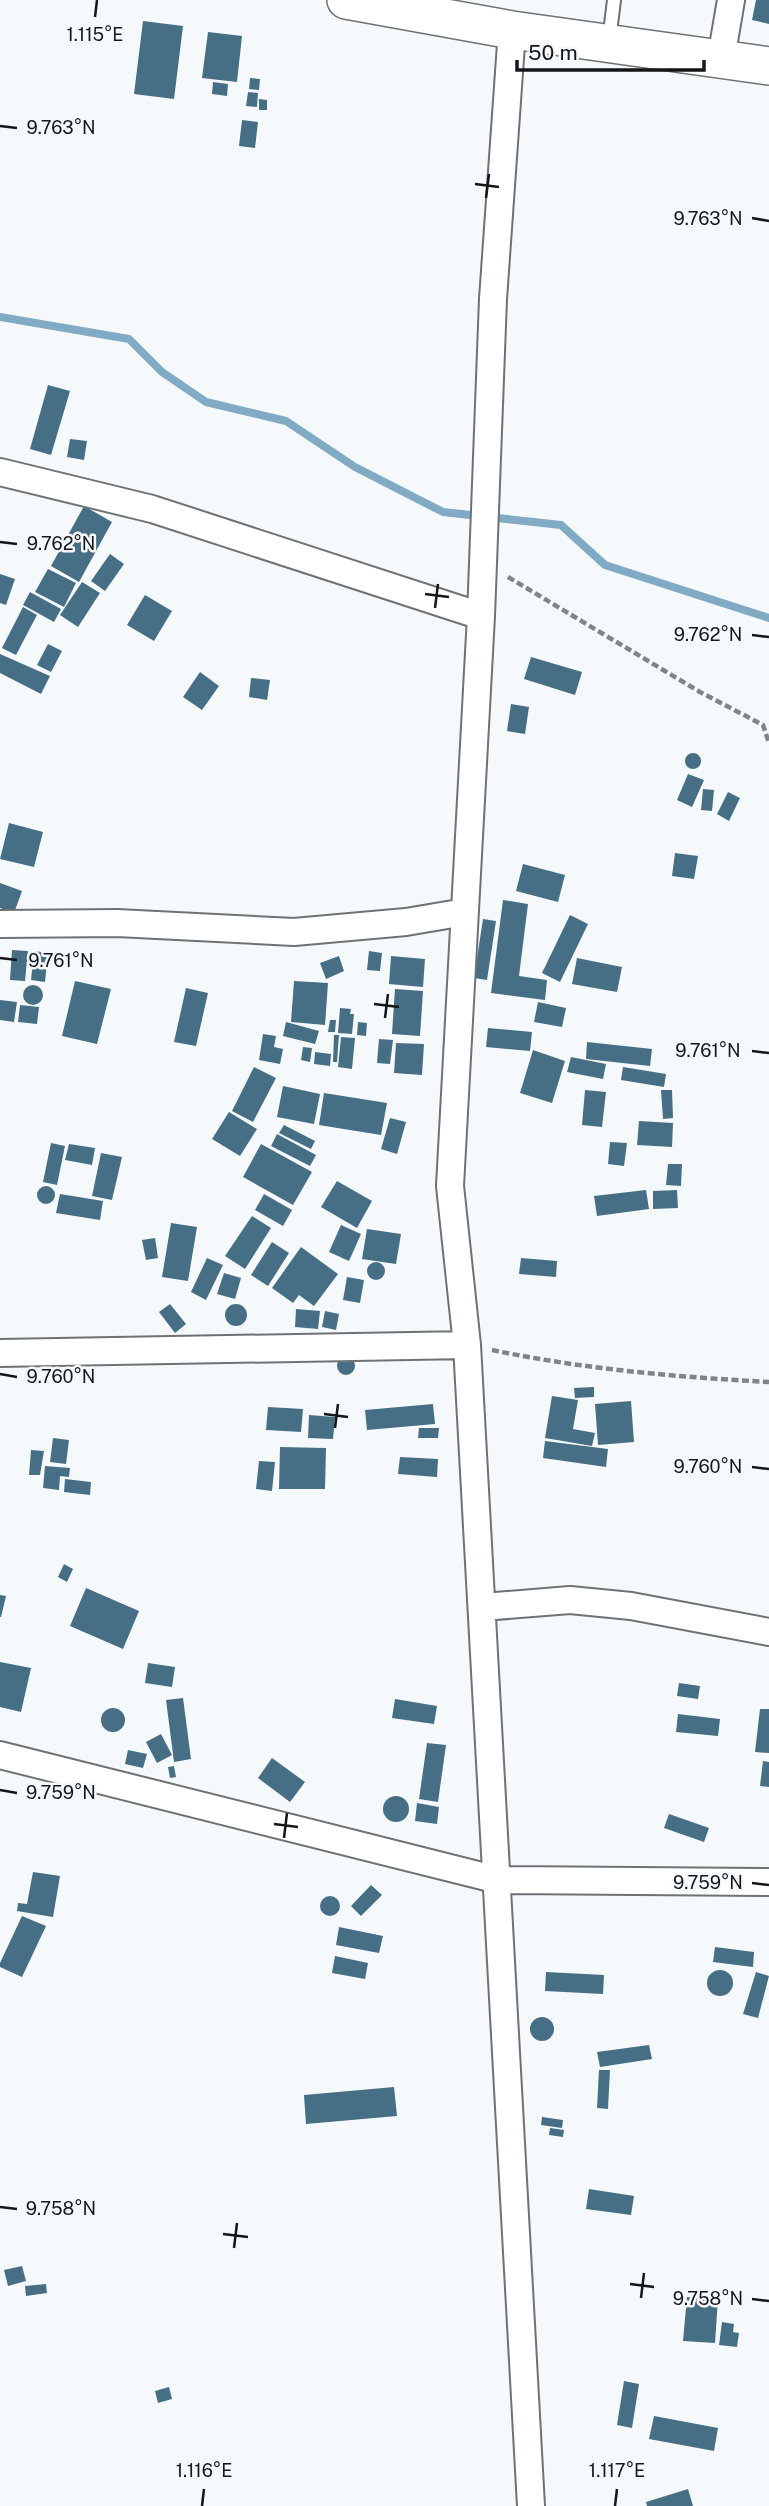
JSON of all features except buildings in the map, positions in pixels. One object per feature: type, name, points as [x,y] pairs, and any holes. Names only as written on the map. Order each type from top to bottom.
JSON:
[{"type":"main road","points":[[346,0],[512,30],[769,66]]},
{"type":"street","points":[[721,59],[730,0]]},
{"type":"street","points":[[512,30],[493,299],[481,616],[450,1186],[467,1345],[531,2506]]},
{"type":"street","points":[[0,472],[152,509],[481,616]]},
{"type":"street","points":[[0,924],[117,923],[294,932],[406,922],[465,912]]},
{"type":"street","points":[[0,1353],[467,1345]]},
{"type":"street","points":[[483,1607],[570,1600],[631,1606],[769,1632]]},
{"type":"street","points":[[0,1755],[498,1880],[769,1882]]},
{"type":"lane","points":[[608,43],[614,0]]},
{"type":"path","points":[[483,563],[700,692],[766,725],[769,743]]},
{"type":"path","points":[[467,1345],[539,1359],[676,1376],[769,1382]]},
{"type":"waterway","points":[[0,317],[129,339],[162,372],[206,402],[286,421],[355,467],[443,512],[561,525],[605,565],[769,618]]}]
